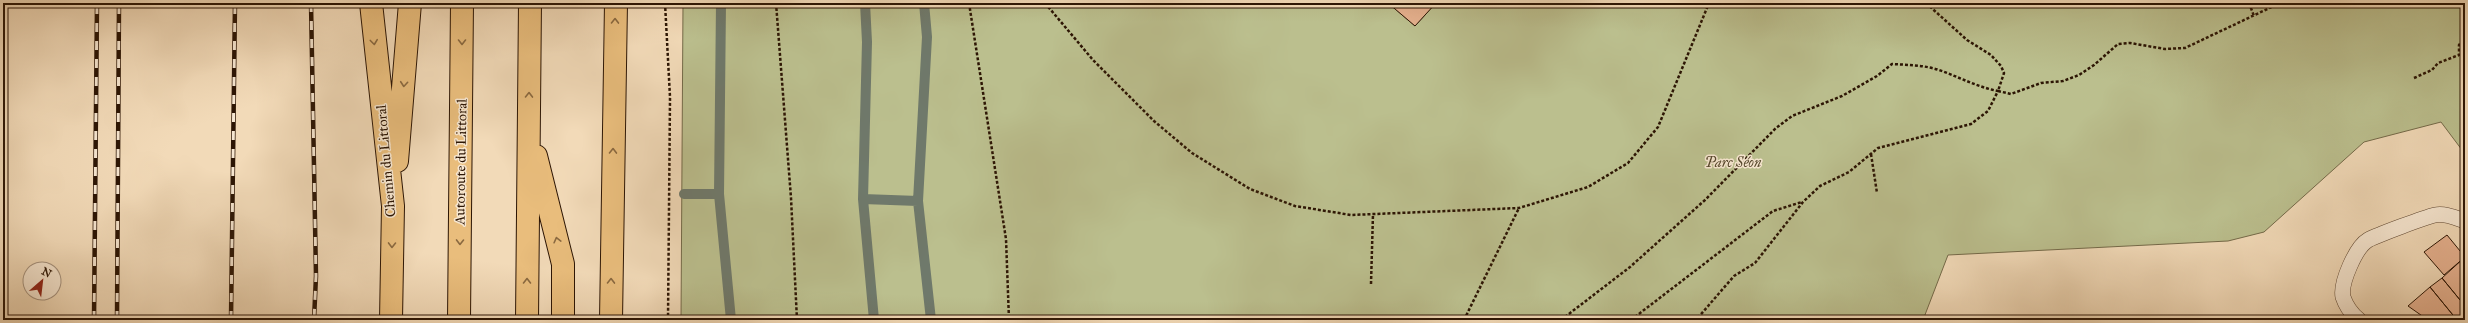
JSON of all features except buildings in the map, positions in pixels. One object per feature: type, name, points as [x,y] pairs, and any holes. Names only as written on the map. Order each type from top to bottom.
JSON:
[{"type":"main road","name":"Chemin du Littoral","points":[[371,3],[393,206],[391,320]]},
{"type":"main road","points":[[393,206],[410,3]]},
{"type":"main road","name":"Autoroute du Littoral","points":[[459,320],[462,3]]},
{"type":"main road","points":[[527,320],[530,3]]},
{"type":"main road","points":[[611,320],[616,3]]},
{"type":"main road","points":[[528,124],[563,264],[563,320]]},
{"type":"lane","points":[[2359,320],[2353,315],[2343,297],[2346,274],[2355,256],[2368,240],[2436,215],[2453,216],[2465,221]]},
{"type":"path","points":[[665,3],[670,97],[670,242],[668,320]]},
{"type":"path","points":[[776,3],[791,198],[797,320]]},
{"type":"path","points":[[970,3],[1006,239],[1010,320]]},
{"type":"path","points":[[1045,3],[1093,60],[1154,121],[1192,153],[1250,189],[1295,206],[1351,215],[1519,208],[1588,186],[1628,163],[1658,127],[1709,3]]},
{"type":"path","points":[[1696,320],[1734,276],[1754,263],[1802,202],[1820,186],[1849,172],[1878,148],[1896,142],[1971,124],[1988,111],[1998,91],[2004,73],[2001,66],[1991,55],[1967,40],[1926,3]]},
{"type":"path","points":[[2249,3],[2254,16]]},
{"type":"path","points":[[1561,320],[1630,267],[1705,200],[1776,128],[1792,116],[1842,96],[1877,76],[1892,64],[1923,66],[1940,70],[1980,87],[2011,94],[2041,83],[2063,81],[2079,75],[2094,65],[2118,44],[2130,43],[2164,49],[2185,48],[2280,3]]},
{"type":"path","points":[[2414,78],[2432,70],[2438,63],[2459,55],[2459,45],[2465,37]]},
{"type":"path","points":[[1871,154],[1877,193]]},
{"type":"path","points":[[1631,320],[1773,211],[1802,202]]},
{"type":"path","points":[[1464,320],[1519,208]]},
{"type":"path","points":[[1371,284],[1373,214]]},
{"type":"green space","name":"Parc Séon","points":[[683,3],[1388,3],[1415,26],[1436,3],[2465,3],[2465,154],[2441,122],[2364,142],[2264,232],[2228,241],[1948,255],[1923,320],[681,320]]},
{"type":"waterway","points":[[721,3],[719,194],[731,320]]},
{"type":"waterway","points":[[865,3],[867,42],[863,199],[874,320]]},
{"type":"waterway","points":[[924,3],[927,37],[918,201],[931,320]]},
{"type":"waterway","points":[[684,194],[719,194]]},
{"type":"waterway","points":[[863,199],[918,201]]},
{"type":"railway","points":[[94,320],[97,3]]},
{"type":"railway","points":[[117,320],[119,3]]},
{"type":"railway","points":[[231,320],[235,3]]},
{"type":"railway","points":[[311,3],[316,276],[314,320]]}]
